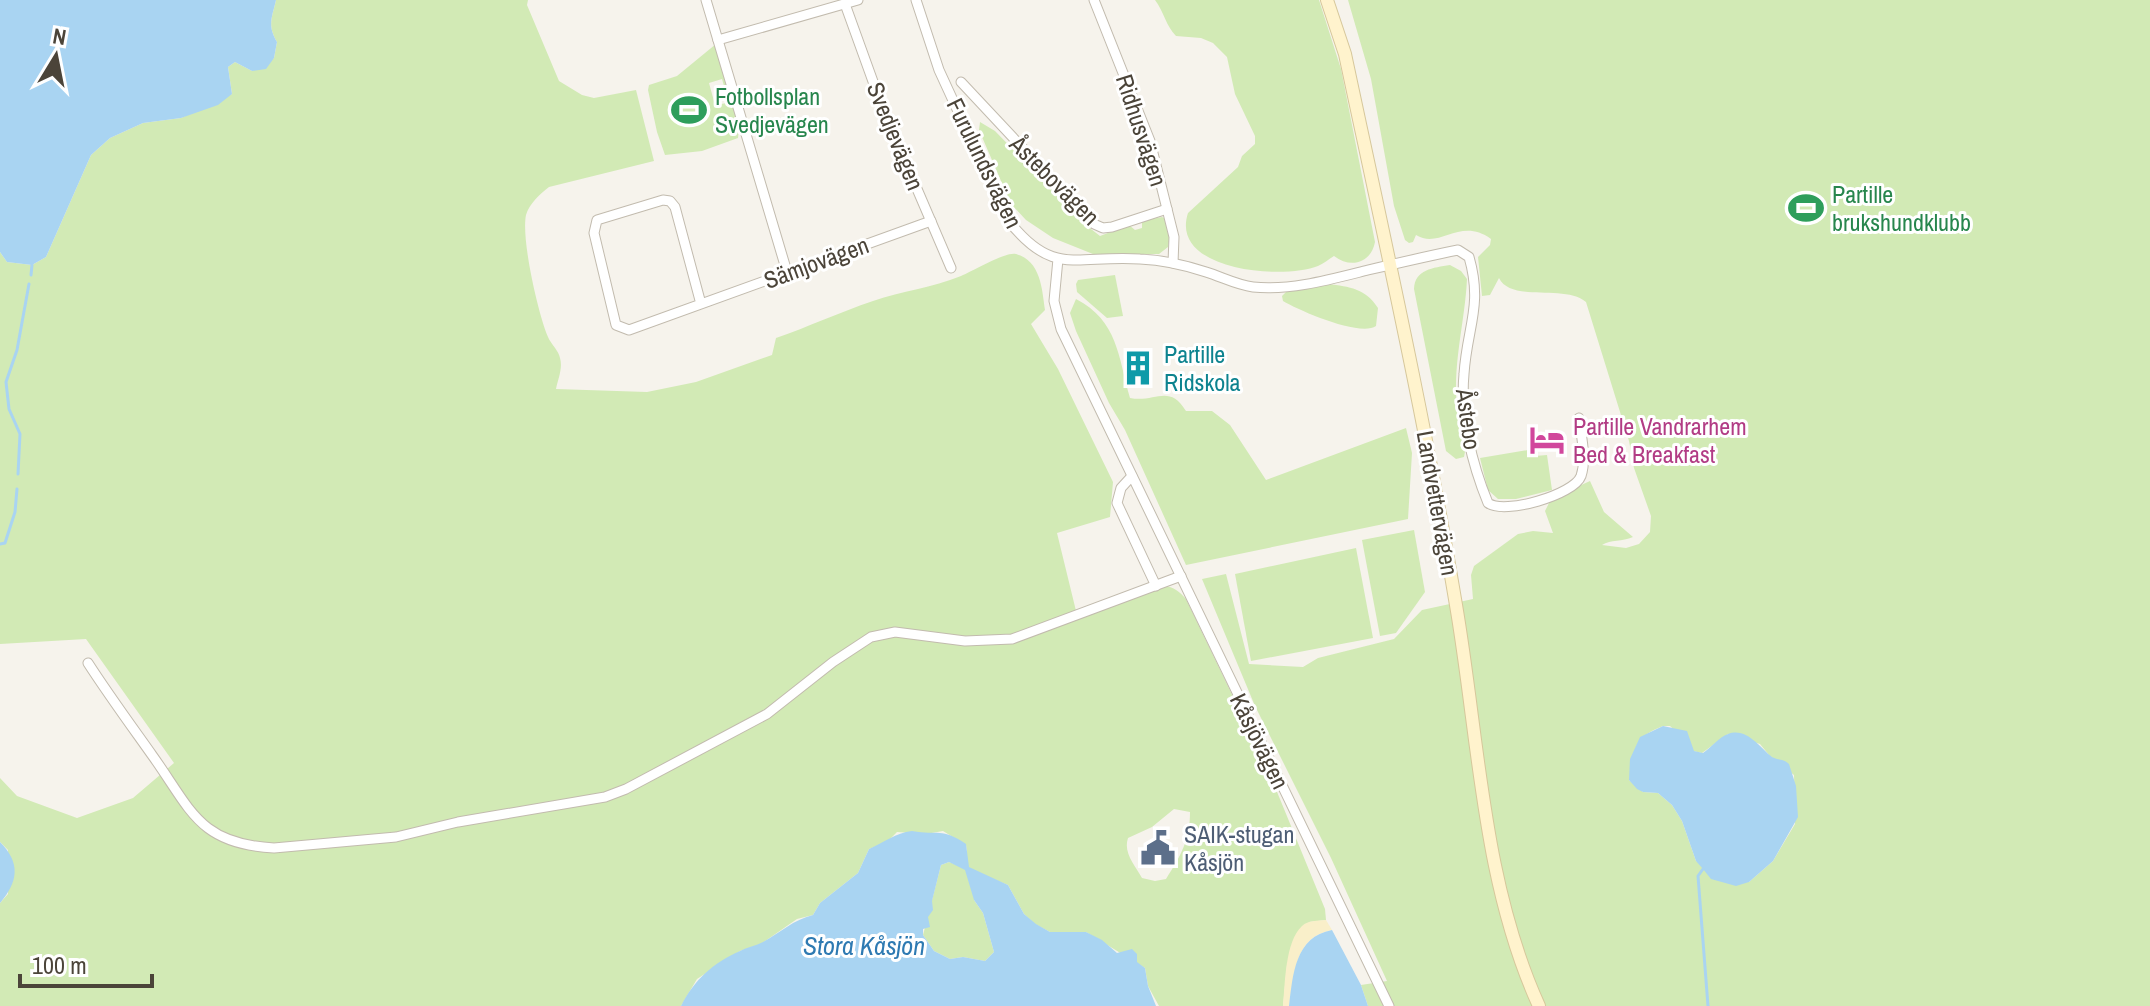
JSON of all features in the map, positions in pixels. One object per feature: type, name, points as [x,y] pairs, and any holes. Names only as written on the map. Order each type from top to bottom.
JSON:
[{"type":"street","points":[[706,0],[787,272]]},
{"type":"street","points":[[718,40],[858,0]]},
{"type":"street","name":"Furulundsvägen","points":[[916,0],[939,70],[1008,220],[1029,245],[1058,259],[1074,262],[1138,258],[1173,263],[1243,285],[1270,288],[1335,278],[1390,265]]},
{"type":"street","name":"Ridhusvägen","points":[[1094,0],[1150,141],[1176,246],[1173,263]]},
{"type":"street","name":"Landvettervägen","points":[[1327,0],[1345,54],[1440,507],[1497,879],[1513,940],[1539,1006]]},
{"type":"street","name":"Svedjevägen","points":[[845,4],[884,112],[951,268]]},
{"type":"street","name":"Åstebovägen","points":[[961,82],[1099,227],[1112,227],[1167,209]]},
{"type":"street","name":"Sämjovägen","points":[[701,304],[675,207],[670,201],[663,200],[597,220],[594,233],[618,328],[629,330],[931,221]]},
{"type":"street","name":"Åstebo","points":[[1390,265],[1458,250],[1469,257],[1476,295],[1465,363],[1464,411],[1488,503],[1492,506],[1510,506],[1552,496],[1578,482],[1583,465],[1579,418]]},
{"type":"street","name":"Kåsjövägen","points":[[1058,259],[1054,301],[1061,329],[1389,1006]]},
{"type":"street","points":[[1132,476],[1121,488],[1117,503],[1156,586]]},
{"type":"street","points":[[88,663],[195,819],[223,837],[274,848],[396,837],[458,822],[605,797],[626,789],[767,714],[833,662],[871,637],[895,632],[965,641],[1012,639],[1181,576]]},
{"type":"green space","points":[[276,0],[528,0],[527,5],[559,81],[582,95],[594,98],[636,90],[654,161],[549,187],[532,203],[526,215],[526,241],[535,294],[548,337],[561,362],[556,389],[647,392],[696,382],[772,355],[776,338],[861,305],[950,280],[1012,254],[1031,263],[1039,277],[1045,310],[1031,324],[1058,369],[1113,482],[1110,517],[1057,533],[1077,615],[1164,586],[1171,587],[1186,599],[1266,765],[1325,909],[1326,920],[1309,922],[1287,965],[1283,1006],[1159,1006],[1148,986],[1145,968],[1086,932],[1050,932],[1035,924],[1024,914],[1008,885],[978,873],[974,900],[983,913],[994,952],[985,961],[963,957],[950,959],[934,951],[923,935],[941,865],[949,862],[957,865],[967,853],[966,845],[943,831],[926,834],[897,832],[887,842],[869,849],[858,873],[820,903],[813,915],[797,919],[761,944],[740,951],[697,979],[681,1006],[0,1006],[0,903],[8,894],[8,850],[0,842],[0,778],[17,796],[77,818],[133,798],[174,763],[86,639],[0,644],[0,252],[7,262],[32,265],[46,257],[91,155],[110,138],[143,123],[181,118],[232,94],[228,67],[235,62],[252,71],[274,58],[277,42],[271,21]],"holes":[[[1174,809],[1190,812],[1184,847],[1166,879],[1155,881],[1142,878],[1128,854],[1128,838],[1152,827]]]},
{"type":"green space","points":[[1155,0],[1319,0],[1341,69],[1375,242],[1365,259],[1353,263],[1334,256],[1318,266],[1302,270],[1256,271],[1212,259],[1195,248],[1187,233],[1188,213],[1238,167],[1242,156],[1255,144],[1255,136],[1235,94],[1227,57],[1213,43],[1201,38],[1176,36]]},
{"type":"green space","points":[[1348,0],[2150,0],[2150,1006],[1368,1006],[1361,985],[1387,981],[1331,858],[1255,706],[1202,579],[1226,574],[1249,664],[1303,667],[1318,658],[1394,639],[1422,610],[1473,599],[1471,575],[1474,566],[1518,534],[1533,531],[1553,533],[1545,511],[1551,499],[1590,481],[1604,512],[1633,537],[1602,545],[1626,548],[1639,544],[1650,532],[1651,516],[1586,302],[1565,294],[1515,290],[1499,278],[1490,295],[1482,296],[1478,257],[1490,245],[1491,239],[1480,233],[1460,232],[1433,239],[1416,235],[1413,242],[1405,240],[1394,206],[1371,79]],"holes":[[[1670,726],[1690,744],[1693,751],[1702,753],[1728,734],[1760,744],[1794,775],[1795,824],[1773,861],[1749,882],[1696,861],[1682,821],[1672,805],[1658,793],[1643,792],[1629,780],[1634,753],[1640,741],[1652,731]]]},
{"type":"green space","points":[[716,44],[726,85],[722,79],[709,83],[715,105],[727,103],[726,95],[729,94],[739,127],[738,138],[702,151],[665,155],[657,132],[649,85],[677,76]]},
{"type":"green space","points":[[980,122],[995,131],[1100,236],[1129,225],[1135,230],[1142,228],[1142,221],[1162,217],[1166,219],[1170,237],[1168,247],[1159,254],[1093,254],[1053,238],[1026,220],[1011,204],[979,130]]},
{"type":"green space","points":[[1450,265],[1467,279],[1456,380],[1465,452],[1464,457],[1456,459],[1446,451],[1414,289],[1421,273]]},
{"type":"green space","points":[[1115,275],[1123,316],[1107,318],[1077,292],[1076,284],[1078,280]]},
{"type":"green space","points":[[1328,284],[1350,288],[1368,296],[1378,308],[1376,326],[1344,326],[1283,301],[1282,296],[1287,291]]},
{"type":"green space","points":[[1076,299],[1090,308],[1108,329],[1119,354],[1130,398],[1167,396],[1174,398],[1186,411],[1212,411],[1230,425],[1266,480],[1406,428],[1412,453],[1408,519],[1186,565],[1076,331],[1070,313]]},
{"type":"green space","points":[[1528,450],[1535,456],[1547,455],[1552,490],[1516,499],[1498,499],[1488,490],[1480,458]]},
{"type":"green space","points":[[1414,530],[1425,592],[1396,633],[1380,636],[1362,540]]},
{"type":"green space","points":[[1356,548],[1373,638],[1251,661],[1235,574]]},
{"type":"sand","points":[[1326,920],[1332,930],[1319,934],[1303,948],[1295,969],[1289,1006],[1283,1006],[1287,964],[1296,933],[1307,923]]},
{"type":"water","points":[[0,0],[276,0],[271,26],[277,42],[274,58],[266,69],[252,71],[235,62],[228,67],[232,94],[218,105],[181,118],[143,123],[110,138],[91,155],[46,257],[32,265],[7,262],[0,252]]},
{"type":"water","points":[[1663,726],[1687,731],[1694,751],[1703,753],[1725,735],[1741,733],[1772,757],[1789,764],[1796,786],[1798,817],[1773,861],[1749,882],[1736,886],[1711,879],[1696,861],[1682,821],[1672,805],[1658,793],[1637,789],[1629,780],[1630,759],[1640,737]]},
{"type":"water","name":"Stora Kåsjön","points":[[906,832],[945,834],[966,844],[969,867],[1008,885],[1024,914],[1050,932],[1086,932],[1117,953],[1132,949],[1137,954],[1137,962],[1145,968],[1156,1006],[681,1006],[698,980],[713,967],[813,915],[820,903],[858,873],[869,849]],"holes":[[[949,862],[965,870],[974,900],[983,913],[994,952],[985,961],[963,957],[950,959],[934,951],[923,935],[923,929],[930,927],[928,917],[933,910],[932,901],[941,865]]]},
{"type":"water","points":[[0,842],[11,857],[15,872],[11,888],[0,903]]},
{"type":"water","points":[[1332,930],[1361,985],[1368,1006],[1289,1006],[1295,970],[1303,949],[1310,940]]},
{"type":"waterway","points":[[31,275],[32,265]]},
{"type":"waterway","points":[[18,474],[20,434],[9,409],[6,382],[17,350],[29,284]]},
{"type":"waterway","points":[[0,544],[5,543],[15,512],[17,489]]},
{"type":"waterway","points":[[1703,869],[1698,876],[1708,1006]]},
{"type":"place","name":"Fotbollsplan Svedjevägen","points":[[689,110]]},
{"type":"place","name":"Partille brukshundklubb","points":[[1806,208]]},
{"type":"place","name":"Partille Ridskola","points":[[1138,368]]},
{"type":"place","name":"Partille Vandrarhem Bed & Breakfast","points":[[1547,440]]},
{"type":"place","name":"SAIK-stugan Kåsjön","points":[[1158,848]]}]
